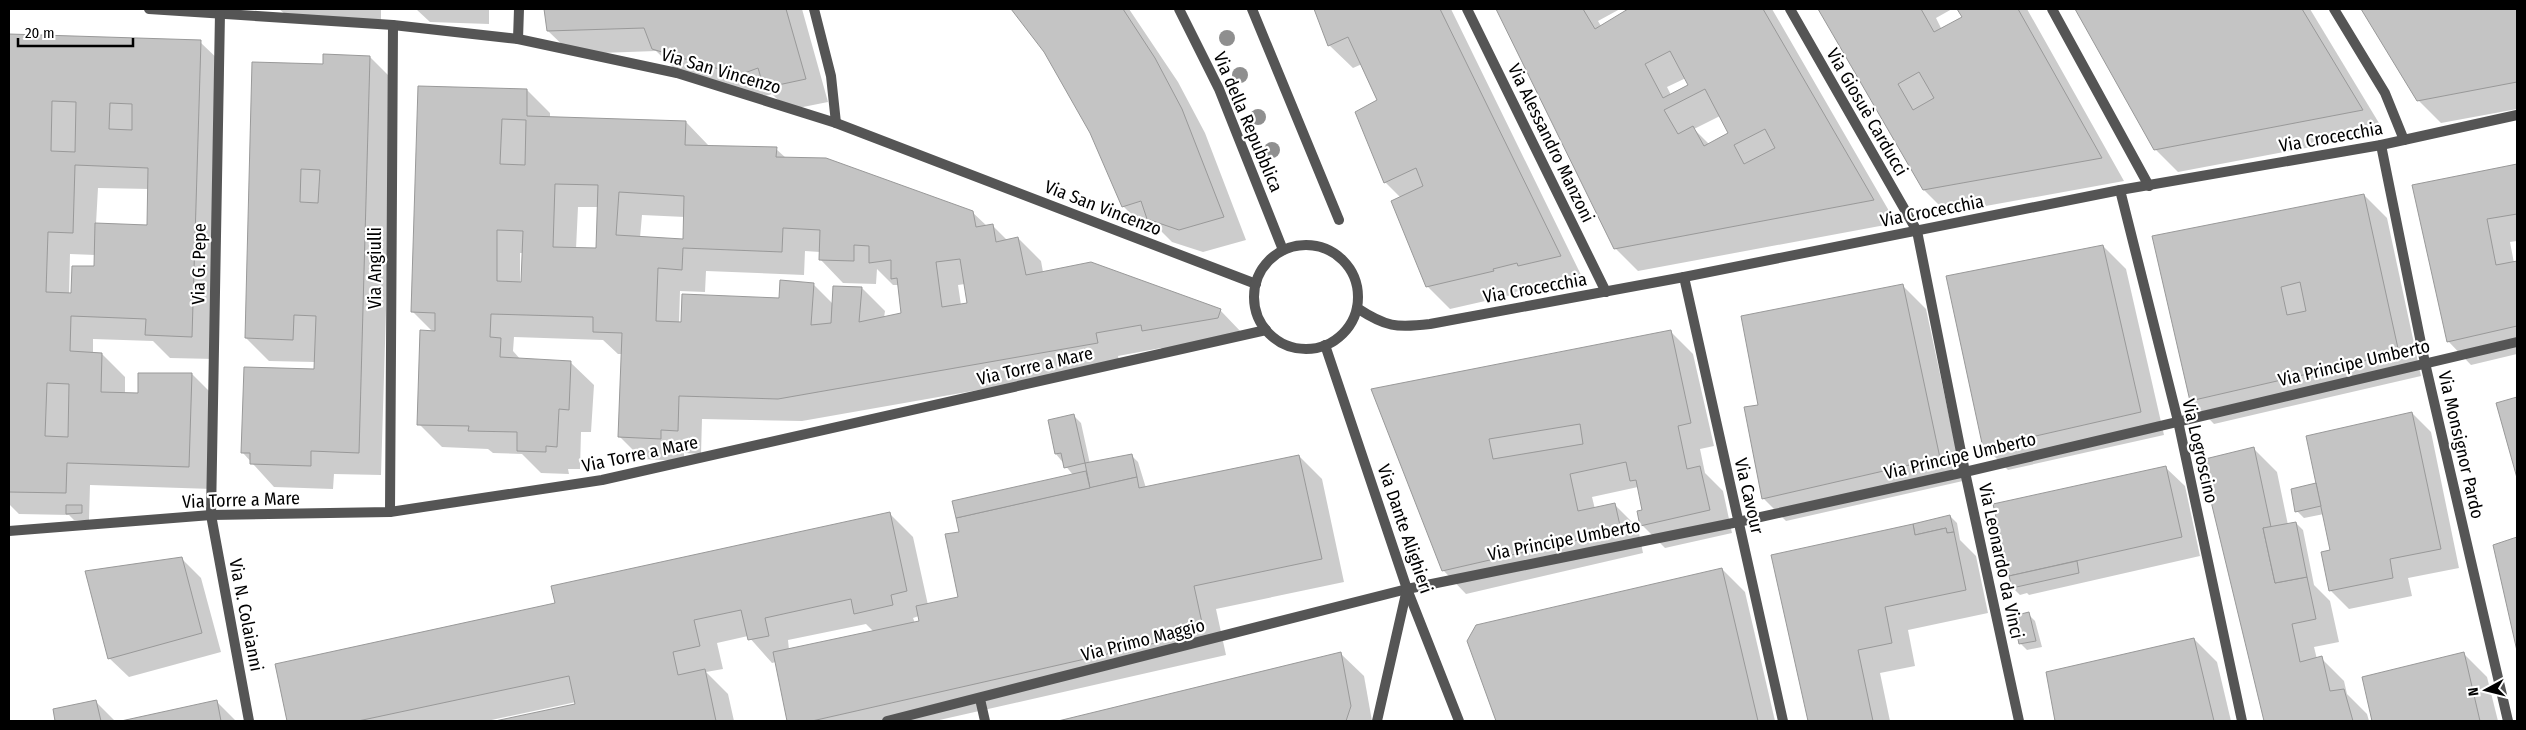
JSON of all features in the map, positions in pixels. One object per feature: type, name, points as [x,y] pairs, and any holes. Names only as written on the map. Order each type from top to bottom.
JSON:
[{"type":"street","name":"Via San Vincenzo","points":[[149,9],[393,25],[518,39],[677,73],[836,123],[1256,284]]},
{"type":"street","points":[[518,39],[519,9]]},
{"type":"street","points":[[814,9],[831,76],[836,123]]},
{"type":"street","name":"Via della Repubblica","points":[[1179,9],[1219,89],[1283,250]]},
{"type":"street","points":[[1252,9],[1339,220]]},
{"type":"street","name":"Via Alessandro Manzoni","points":[[1467,9],[1606,292]]},
{"type":"street","name":"Via Giosuè Carducci","points":[[1790,9],[1917,231]]},
{"type":"street","points":[[2052,9],[2150,186]]},
{"type":"street","points":[[2334,9],[2386,94],[2404,140]]},
{"type":"street","name":"Via G. Pepe","points":[[211,516],[220,13]]},
{"type":"street","name":"Via Angiulli","points":[[390,512],[393,25]]},
{"type":"street","name":"Via Crocecchia","points":[[1357,308],[1378,321],[1401,327],[1606,292],[2120,190],[2381,145],[2517,115]]},
{"type":"street","name":"Via Monsignor Pardo","points":[[2381,145],[2425,363],[2508,721]]},
{"type":"street","name":"Via Logroscino","points":[[2120,190],[2178,421],[2242,721]]},
{"type":"street","name":"Via Leonardo da Vinci","points":[[1917,231],[1964,472],[2019,721]]},
{"type":"street","points":[[1309,244],[1327,248],[1342,258],[1352,273],[1358,290],[1357,308],[1350,325],[1339,337],[1325,345],[1309,349],[1293,347],[1278,341],[1266,330],[1258,316],[1254,300],[1256,284],[1263,268],[1275,254],[1283,250],[1291,246],[1309,244]]},
{"type":"street","name":"Via Cavour","points":[[1684,277],[1783,721]]},
{"type":"street","name":"Via Torre a Mare","points":[[9,531],[211,516],[390,512],[602,480],[1266,330]]},
{"type":"street","name":"Via Principe Umberto","points":[[1407,589],[1738,522],[1964,472],[2517,342]]},
{"type":"street","name":"Via Dante Alighieri","points":[[1325,345],[1407,589],[1458,721]]},
{"type":"street","name":"Via N. Colaianni","points":[[211,516],[249,721]]},
{"type":"street","points":[[1377,721],[1407,589]]},
{"type":"street","name":"Via Primo Maggio","points":[[887,721],[980,699],[1407,589]]},
{"type":"street","points":[[980,699],[985,721]]},
{"type":"building","points":[[544,9],[786,9],[806,79],[764,88],[758,68],[739,75],[652,49],[644,28],[547,31]]},
{"type":"building","points":[[1011,9],[1123,9],[1155,58],[1182,109],[1224,217],[1179,230],[1147,219],[1141,201],[1122,207],[1090,133],[1044,52]]},
{"type":"building","points":[[1314,9],[1440,9],[1561,256],[1518,266],[1517,263],[1493,269],[1494,271],[1426,287],[1391,201],[1423,186],[1416,168],[1384,183],[1355,112],[1377,100],[1348,37],[1328,46]]},
{"type":"building","points":[[1496,9],[1583,9],[1595,29],[1628,9],[1763,9],[1874,200],[1614,249]],"holes":[[[1670,51],[1688,85],[1663,98],[1645,64]],[[1705,89],[1728,133],[1704,146],[1693,126],[1678,134],[1664,110]],[[1765,129],[1775,148],[1744,164],[1734,145]]]},
{"type":"building","points":[[1818,9],[1921,9],[1934,32],[1962,17],[1957,9],[2018,9],[2102,158],[1923,190]],"holes":[[[1919,72],[1934,98],[1913,110],[1898,84]]]},
{"type":"building","points":[[2075,9],[2302,9],[2363,110],[2154,150]]},
{"type":"building","points":[[2361,9],[2517,9],[2517,82],[2417,101]]},
{"type":"building","points":[[9,34],[201,40],[192,337],[145,335],[146,319],[71,316],[70,351],[102,353],[101,392],[138,393],[138,373],[192,373],[189,467],[67,463],[66,493],[9,492]],"holes":[[[52,101],[76,102],[75,152],[51,151]],[[110,103],[132,104],[132,130],[109,129]],[[75,165],[148,168],[147,225],[95,223],[94,266],[72,266],[71,293],[46,292],[48,232],[73,233]],[[47,383],[69,384],[68,437],[45,436]]]},
{"type":"building","points":[[323,54],[370,56],[359,453],[311,451],[311,466],[250,464],[250,453],[241,453],[244,367],[314,369],[316,316],[294,315],[293,340],[245,338],[252,62],[323,64]],"holes":[[[301,169],[320,170],[318,203],[300,202]]]},
{"type":"building","points":[[418,86],[527,89],[527,116],[686,121],[685,145],[777,147],[776,157],[826,158],[973,211],[976,227],[993,224],[996,242],[1018,237],[1026,275],[1091,262],[1221,309],[1218,318],[1142,331],[1141,325],[1096,333],[1098,343],[778,399],[679,396],[678,431],[661,430],[661,439],[618,437],[622,333],[593,332],[593,317],[491,314],[490,337],[501,338],[500,357],[571,361],[569,410],[559,409],[557,447],[546,446],[546,452],[517,451],[517,432],[468,431],[469,426],[417,425],[420,330],[435,331],[435,313],[411,312]],"holes":[[[502,119],[526,120],[525,165],[500,164]],[[555,184],[598,185],[596,248],[553,247]],[[619,192],[684,196],[683,239],[616,235]],[[783,228],[820,230],[819,260],[854,261],[854,245],[869,246],[869,263],[891,260],[891,279],[897,278],[901,313],[859,322],[862,287],[833,286],[831,323],[811,325],[814,283],[780,280],[779,298],[682,294],[681,322],[656,321],[658,268],[682,270],[683,248],[782,252]],[[497,230],[523,231],[521,282],[497,281]],[[960,259],[967,303],[942,307],[936,262]]]},
{"type":"building","points":[[2517,164],[2517,214],[2487,219],[2496,265],[2517,261],[2517,326],[2447,342],[2412,185]]},
{"type":"building","points":[[2364,194],[2399,353],[2190,401],[2152,236]],"holes":[[[2300,282],[2306,311],[2287,315],[2281,287]]]},
{"type":"building","points":[[2103,245],[2141,412],[1983,448],[1946,276]]},
{"type":"building","points":[[1903,284],[1940,458],[1762,499],[1744,407],[1758,405],[1741,316]]},
{"type":"building","points":[[1671,330],[1691,423],[1678,426],[1687,469],[1700,466],[1710,510],[1640,526],[1637,511],[1642,510],[1636,480],[1630,481],[1626,462],[1570,474],[1578,511],[1615,503],[1621,530],[1442,571],[1371,389]],"holes":[[[1580,424],[1583,444],[1493,459],[1489,439]]]},
{"type":"building","points":[[2517,397],[2517,478],[2496,403]]},
{"type":"building","points":[[2412,412],[2441,549],[2390,559],[2393,578],[2329,591],[2321,552],[2330,550],[2306,436]]},
{"type":"building","points":[[1074,414],[1085,463],[1064,468],[1061,453],[1055,454],[1048,420]]},
{"type":"building","points":[[2254,447],[2271,527],[2263,528],[2275,583],[2307,577],[2316,619],[2292,624],[2300,662],[2322,656],[2330,691],[2344,689],[2353,721],[2264,721],[2201,460]]},
{"type":"building","points":[[1132,454],[1137,477],[1090,488],[1085,463]]},
{"type":"building","points":[[1299,455],[1322,559],[1194,586],[1204,632],[812,721],[787,721],[773,652],[919,621],[916,606],[958,597],[945,534],[959,532],[956,518],[1137,477],[1139,488]]},
{"type":"building","points":[[2166,466],[2182,537],[2009,576],[1993,504]]},
{"type":"building","points":[[1086,471],[1090,488],[956,518],[952,501]]},
{"type":"building","points":[[2316,483],[2321,506],[2295,512],[2291,489]]},
{"type":"building","points":[[66,505],[82,505],[82,513],[66,514]]},
{"type":"building","points":[[890,512],[907,591],[891,595],[893,605],[854,614],[851,599],[765,618],[769,636],[748,640],[741,610],[694,620],[700,646],[673,652],[678,675],[705,669],[716,721],[495,721],[575,704],[569,676],[358,721],[287,721],[275,664],[555,603],[551,586]]},
{"type":"building","points":[[1950,515],[1954,532],[1947,533],[1946,528],[1915,535],[1913,524]]},
{"type":"building","points":[[2296,522],[2307,577],[2275,583],[2263,528]]},
{"type":"building","points":[[1913,524],[1915,535],[1946,528],[1947,533],[1954,532],[1966,590],[1885,607],[1892,643],[1858,650],[1873,721],[1808,721],[1771,555]]},
{"type":"building","points":[[2517,537],[2517,651],[2493,545]]},
{"type":"building","points":[[182,557],[202,633],[108,659],[85,571]]},
{"type":"building","points":[[2077,561],[2079,573],[2012,588],[2009,576]]},
{"type":"building","points":[[1722,568],[1758,721],[1496,721],[1467,641],[1476,625]]},
{"type":"building","points":[[2029,612],[2036,641],[2019,644],[2013,616]]},
{"type":"building","points":[[2194,638],[2214,721],[2055,721],[2046,672]]},
{"type":"building","points":[[1341,652],[1351,706],[1346,721],[1058,721]]},
{"type":"building","points":[[2464,652],[2480,721],[2372,721],[2362,677]]},
{"type":"building","points":[[96,700],[101,721],[55,721],[53,709]]},
{"type":"building","points":[[217,700],[221,721],[121,721]]}]
